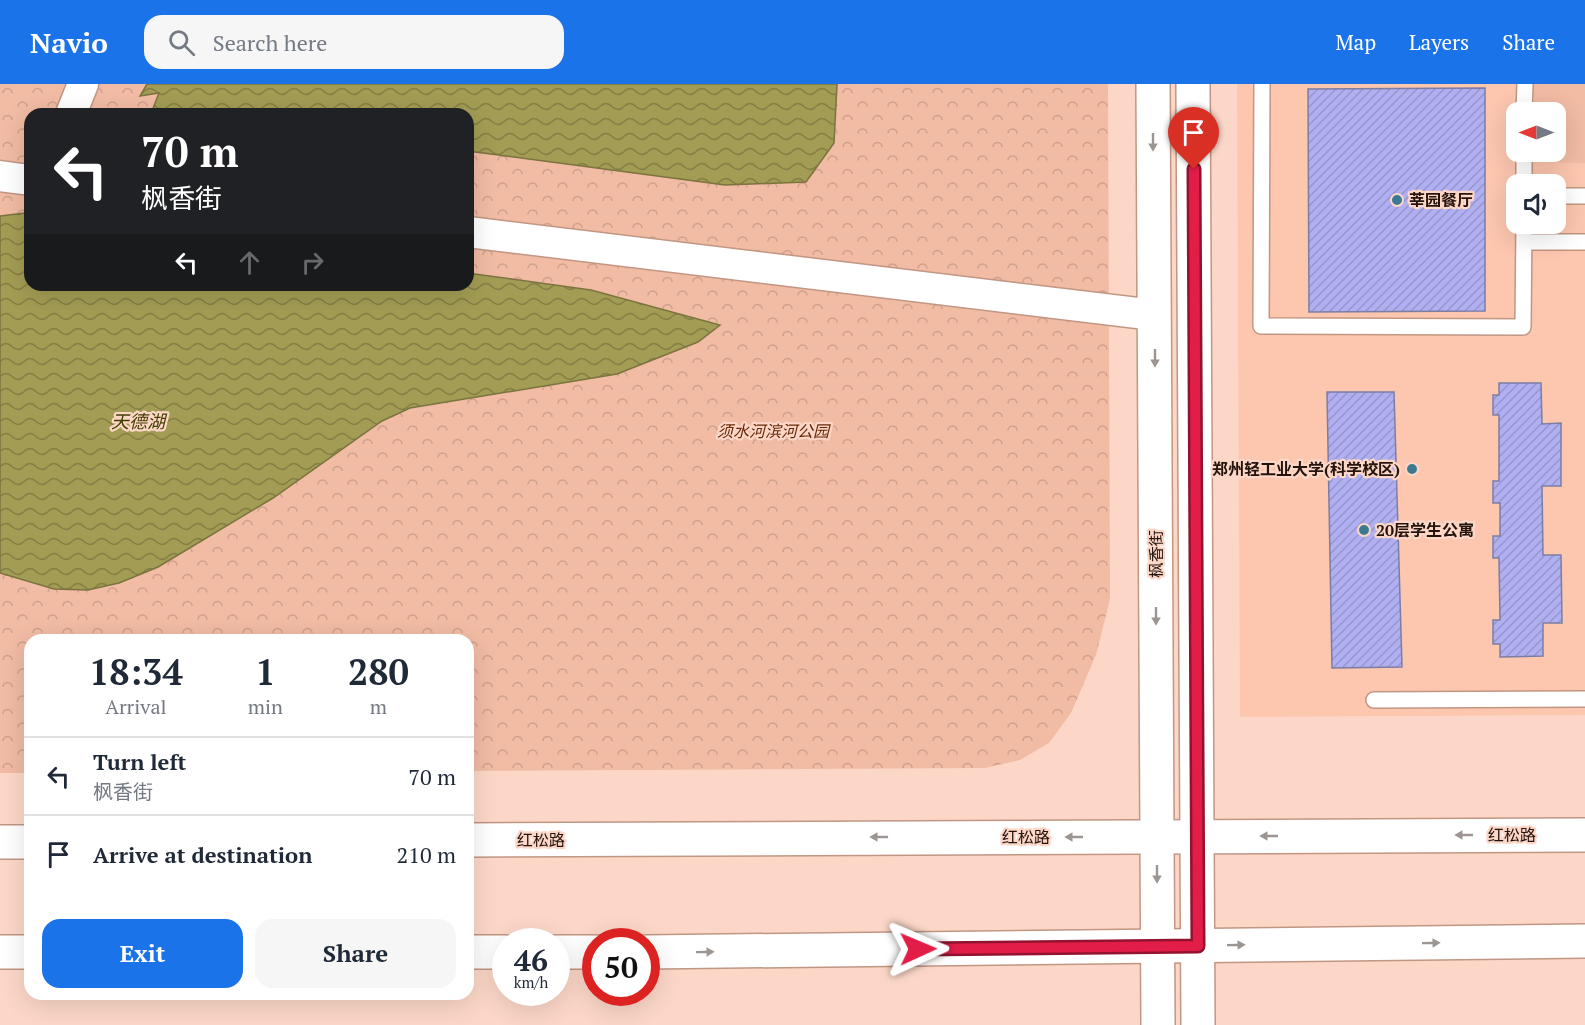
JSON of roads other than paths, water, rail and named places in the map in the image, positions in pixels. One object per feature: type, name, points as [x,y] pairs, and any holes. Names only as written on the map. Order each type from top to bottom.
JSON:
[{"type":"main road","name":"枫香街","points":[[1153,84],[1158,1025]]},
{"type":"main road","points":[[1193,84],[1198,1025]]},
{"type":"main road","name":"红松路","points":[[474,840],[1585,834]]},
{"type":"main road","points":[[0,842],[24,842]]},
{"type":"main road","points":[[660,952],[1585,941]]},
{"type":"main road","points":[[0,952],[24,952]]},
{"type":"main road","points":[[474,952],[492,952]]},
{"type":"street","points":[[73,108],[83,84]]},
{"type":"street","points":[[0,176],[24,179]]},
{"type":"street","points":[[474,233],[1154,315]]},
{"type":"lane","points":[[1262,84],[1261,326],[1523,327],[1524,234]]},
{"type":"lane","points":[[1524,102],[1525,84]]},
{"type":"lane","points":[[1566,196],[1585,196]]},
{"type":"lane","points":[[1524,243],[1585,242]]},
{"type":"lane","points":[[1374,700],[1585,699]]},
{"type":"water","points":[[147,84],[837,84],[834,143],[806,182],[725,185],[474,152],[474,108],[153,108],[159,93],[140,96]]},
{"type":"water","name":"天德湖","points":[[24,213],[24,291],[474,291],[474,274],[591,290],[720,325],[698,342],[617,374],[410,408],[382,421],[273,498],[158,567],[119,583],[88,590],[54,589],[0,573],[0,216]]},
{"type":"place","name":"莘园餐厅","points":[[1397,200]]},
{"type":"place","name":"郑州轻工业大学(科学校区)","points":[[1412,469]]},
{"type":"place","name":"20层学生公寓","points":[[1364,530]]},
{"type":"park label","name":"须水河滨河公园","points":[[773,431]]}]
